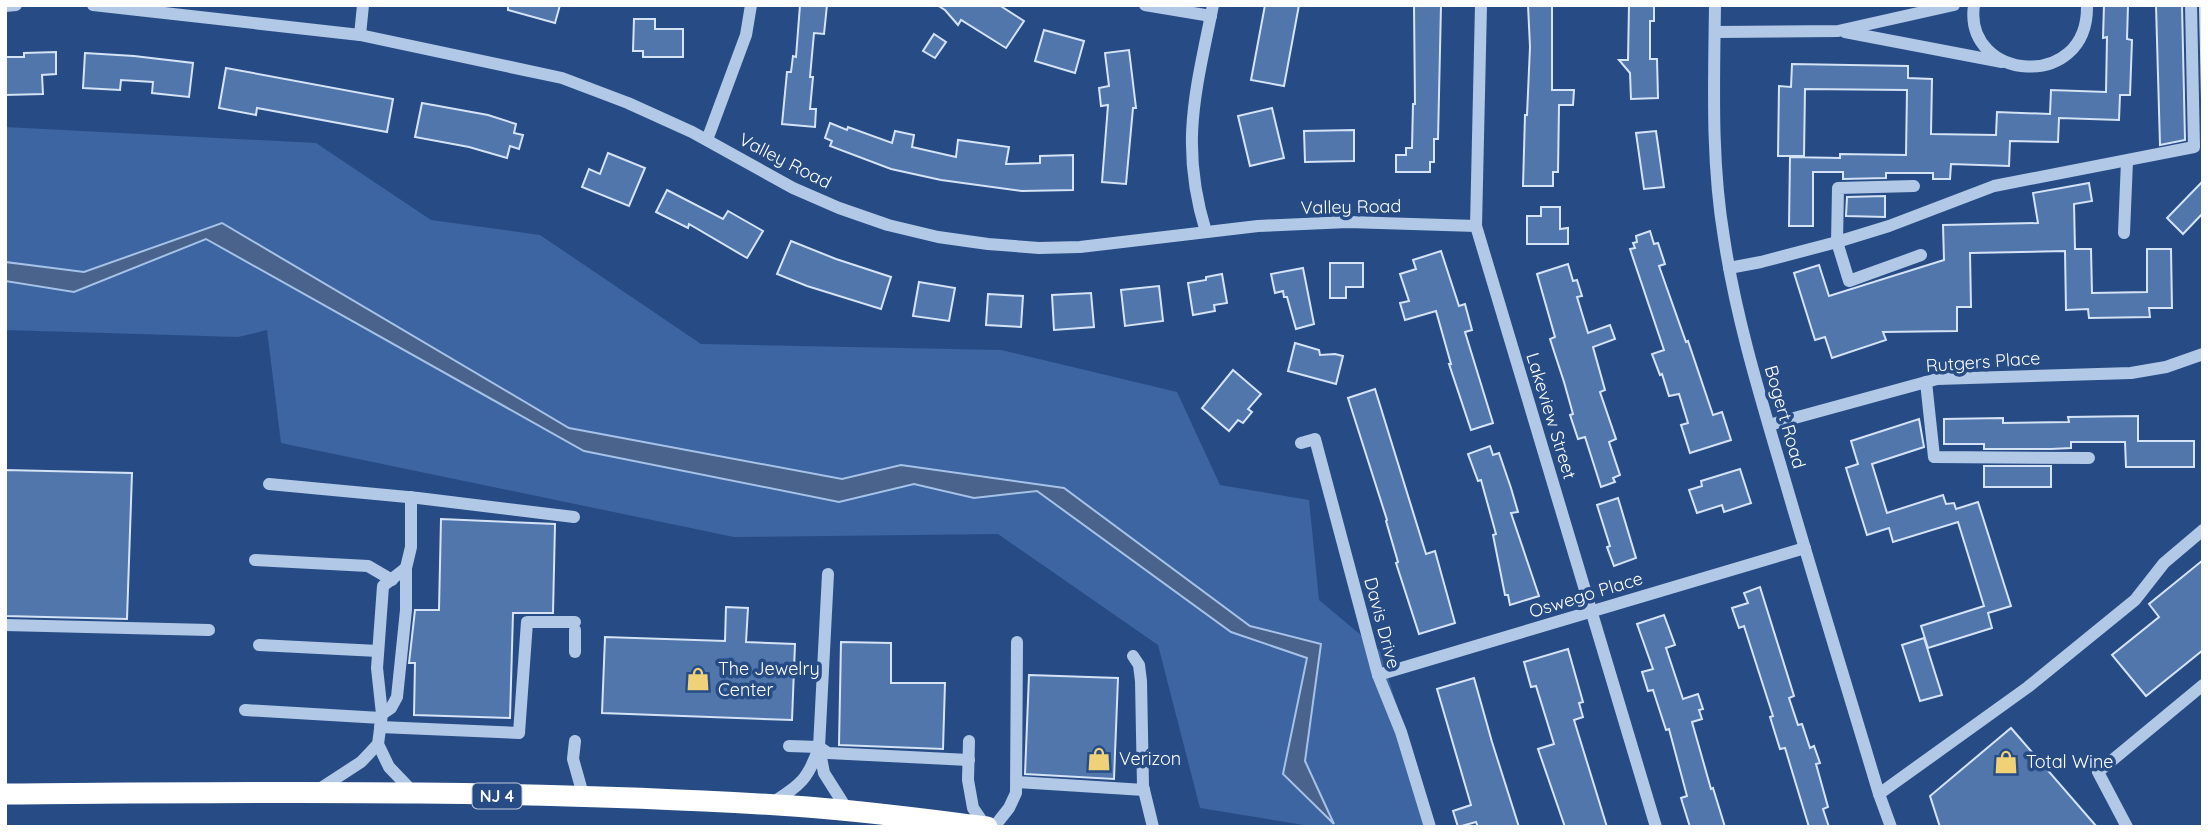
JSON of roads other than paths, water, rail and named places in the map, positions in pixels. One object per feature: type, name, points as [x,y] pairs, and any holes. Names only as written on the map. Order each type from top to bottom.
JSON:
[{"type":"highway","name":"NJ 4","points":[[5,794],[317,791],[584,798],[768,805],[987,827]]},
{"type":"street","points":[[5,6],[16,5]]},
{"type":"street","name":"Valley Road","points":[[93,5],[360,35],[562,78],[628,103],[707,140],[793,188],[839,208],[888,225],[938,237],[1040,248],[1080,247],[1258,226],[1348,222],[1476,226]]},
{"type":"street","points":[[360,35],[363,5]]},
{"type":"street","points":[[707,140],[746,35],[751,5]]},
{"type":"street","points":[[1145,5],[1212,10],[1193,104],[1191,138],[1192,175],[1206,232]]},
{"type":"street","name":"Lakeview Street","points":[[1481,5],[1476,226],[1656,827]]},
{"type":"street","name":"Bogert Road","points":[[1715,5],[1713,114],[1716,166],[1729,268],[1745,344],[1891,827]]},
{"type":"street","points":[[1715,32],[1838,30],[1955,5]]},
{"type":"street","points":[[1973,5],[1975,28],[1983,43],[1995,56],[2009,64]]},
{"type":"street","points":[[1838,30],[2026,68],[2059,60],[2073,49],[2082,35],[2087,19],[2087,5]]},
{"type":"street","points":[[1729,268],[1761,262],[1889,226],[1994,186],[2194,147],[2191,5]]},
{"type":"street","points":[[2124,233],[2127,161]]},
{"type":"street","points":[[1914,186],[1838,188],[1837,242],[1849,281],[1921,255]]},
{"type":"street","name":"Rutgers Place","points":[[1769,425],[1937,379],[2131,373],[2166,367],[2203,354]]},
{"type":"street","points":[[1926,382],[1934,457],[2089,458]]},
{"type":"street","name":"Davis Drive","points":[[1301,443],[1315,439],[1378,675],[1401,732],[1430,827]]},
{"type":"street","points":[[269,484],[411,497],[574,517]]},
{"type":"street","points":[[381,720],[397,697],[406,610],[406,568],[411,547],[411,497]]},
{"type":"street","points":[[1879,793],[2028,687],[2135,600],[2164,563],[2203,530]]},
{"type":"street","name":"Oswego Place","points":[[1378,675],[1805,548]]},
{"type":"street","points":[[255,560],[368,566],[392,580]]},
{"type":"street","points":[[406,568],[383,586],[377,668],[381,720],[378,744],[389,767],[415,794]]},
{"type":"street","points":[[828,573],[820,747],[824,773],[848,812]]},
{"type":"street","points":[[244,710],[519,733],[527,622],[575,626],[575,652]]},
{"type":"street","points":[[5,625],[209,630]]},
{"type":"street","points":[[994,827],[1010,808],[1016,793],[1017,642]]},
{"type":"street","points":[[259,645],[378,651]]},
{"type":"street","points":[[1133,656],[1139,665],[1141,681],[1144,790],[1153,827]]},
{"type":"street","points":[[2127,827],[2098,772],[2203,685]]},
{"type":"street","points":[[575,740],[573,760],[584,798]]},
{"type":"street","points":[[969,741],[968,780],[973,808],[987,827]]},
{"type":"street","points":[[317,791],[362,762],[378,744]]},
{"type":"street","points":[[789,746],[820,747],[828,753],[969,760]]},
{"type":"street","points":[[768,805],[798,786],[811,770],[820,747]]},
{"type":"street","points":[[1017,782],[1144,790]]},
{"type":"place","name":"The Jewelry Center","points":[[698,679]]},
{"type":"place","name":"Verizon","points":[[1099,759]]},
{"type":"place","name":"Total Wine","points":[[2006,762]]}]
